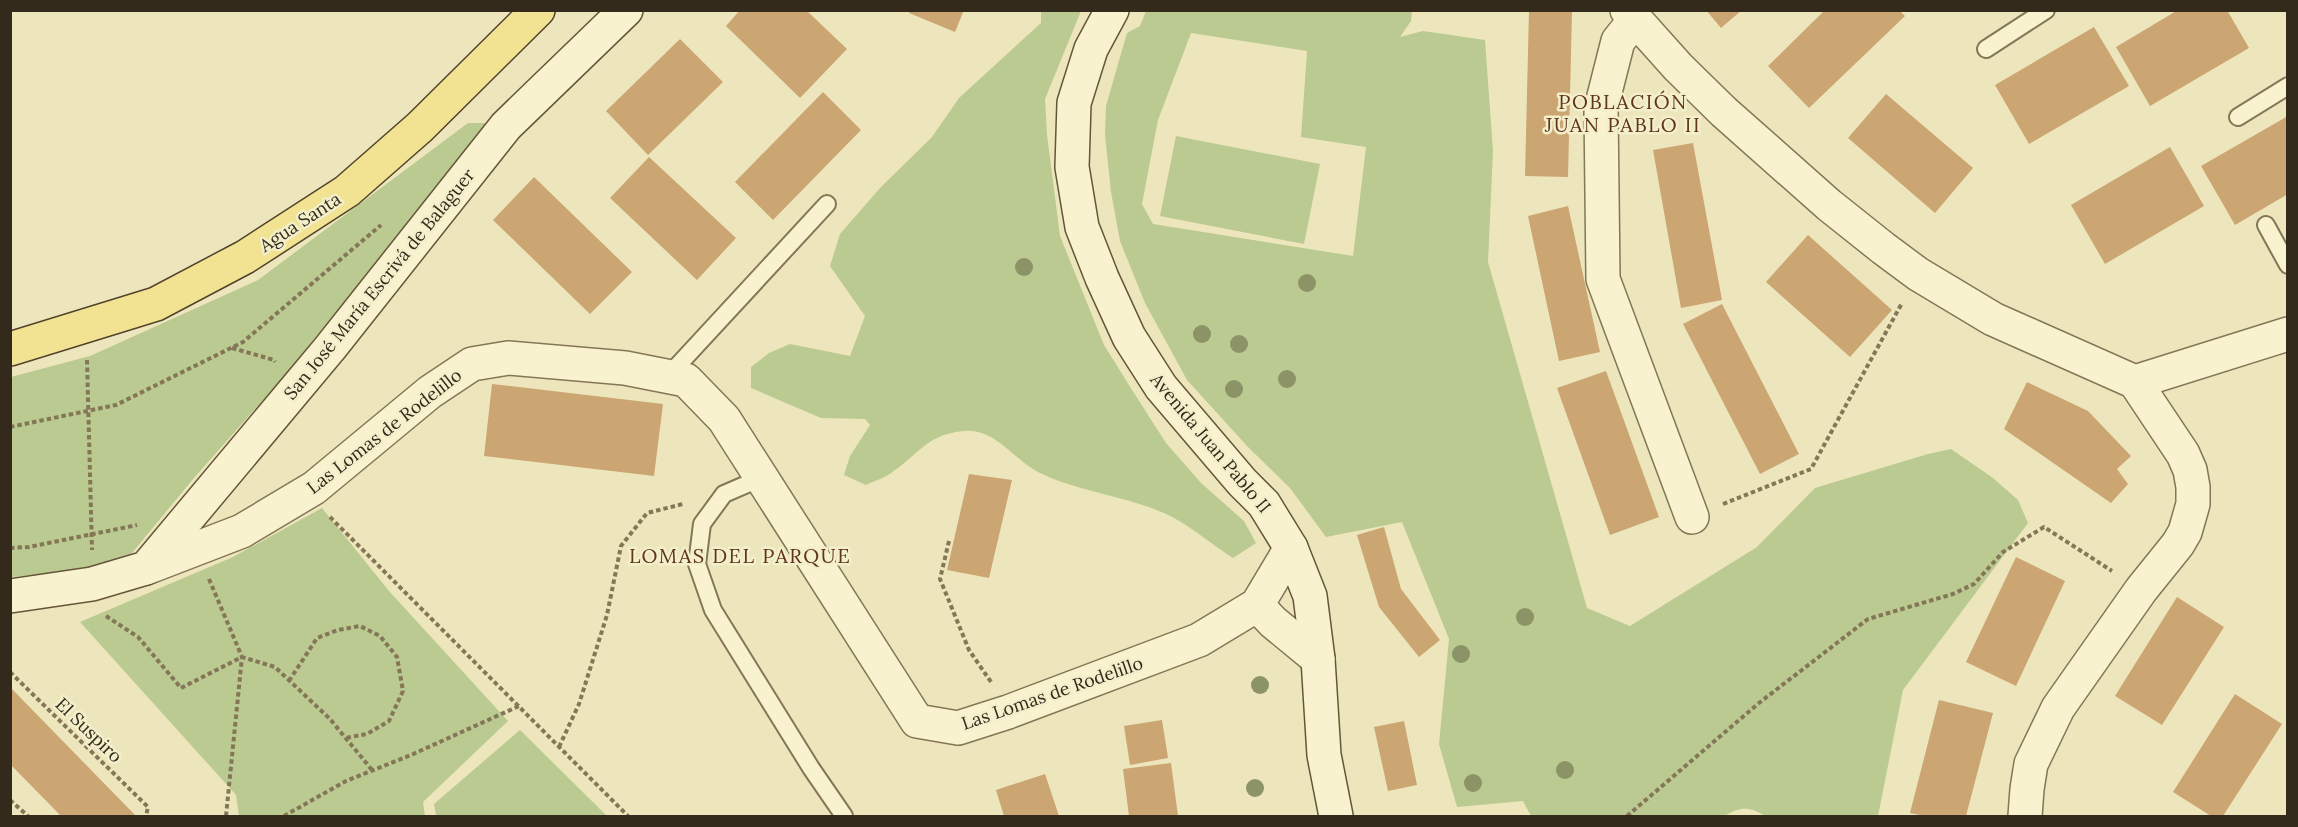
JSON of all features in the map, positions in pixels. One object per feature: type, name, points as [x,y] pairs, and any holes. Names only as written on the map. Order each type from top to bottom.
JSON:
[{"type":"main road","name":"Agua Santa","points":[[10,349],[156,304],[245,258],[347,191],[420,127],[538,10]]},
{"type":"street","name":"San José María Escrivá de Balaguer","points":[[146,568],[330,348],[506,126],[626,10]]},
{"type":"street","name":"Avenida Juan Pablo II","points":[[1112,10],[1091,49],[1074,103],[1072,167],[1082,227],[1129,337],[1154,377],[1242,482],[1264,504],[1291,548],[1310,596],[1318,659],[1324,755],[1336,816]]},
{"type":"street","points":[[1692,517],[1603,279],[1600,108],[1618,41],[1631,15],[1694,82],[1776,159],[1828,205],[1918,274],[1993,319],[2135,382],[2183,454],[2190,470],[2193,487],[2193,504],[2184,532],[2178,544],[2141,590],[2058,708],[2031,764],[2025,816]]},
{"type":"street","points":[[2135,382],[2288,334]]},
{"type":"street","name":"Las Lomas de Rodelillo","points":[[146,568],[242,531],[306,493],[430,392],[472,364],[508,358],[625,368],[686,380],[724,419],[917,721],[958,728],[1008,712],[1199,640],[1257,605],[1291,548]]},
{"type":"street","points":[[10,596],[78,586],[146,568]]},
{"type":"street","points":[[1257,605],[1273,622],[1318,659]]},
{"type":"lane","points":[[1986,49],[2046,10]]},
{"type":"lane","points":[[2238,117],[2288,86]]},
{"type":"lane","points":[[668,376],[827,204]]},
{"type":"lane","points":[[2266,225],[2288,265]]},
{"type":"lane","points":[[761,478],[724,494],[713,508],[702,524],[697,564],[712,610],[811,768],[844,816]]},
{"type":"path","points":[[10,427],[116,405],[243,342],[381,225],[411,244]]},
{"type":"path","points":[[1692,517],[1811,469],[1918,274]]},
{"type":"path","points":[[85,326],[90,410],[92,535],[78,586],[138,637],[181,688],[242,657],[275,667],[330,719],[372,770]]},
{"type":"path","points":[[231,348],[273,360],[294,390]]},
{"type":"path","points":[[306,493],[628,816]]},
{"type":"path","points":[[559,747],[579,704],[607,615],[621,546],[647,513],[682,504],[713,508]]},
{"type":"path","points":[[1627,816],[1760,703],[1868,619],[1953,594],[1974,584],[2002,552],[2044,527],[2141,590]]},
{"type":"path","points":[[10,548],[29,547],[92,535]]},
{"type":"path","points":[[949,541],[940,579],[969,650],[1008,712]]},
{"type":"path","points":[[196,549],[242,657],[226,816]]},
{"type":"path","points":[[289,681],[317,638],[338,630],[360,626],[380,636],[397,657],[403,691],[389,721],[367,734],[345,738]]},
{"type":"path","name":"El Suspiro","points":[[10,672],[148,807],[146,816]]},
{"type":"path","points":[[284,816],[346,781],[519,706]]},
{"type":"path","points":[[10,800],[28,816]]},
{"type":"green space","points":[[1041,11],[1081,11],[1045,99],[1047,135],[1060,236],[1104,345],[1134,393],[1166,443],[1201,483],[1244,521],[1256,543],[1233,558],[1173,517],[1133,502],[1053,479],[1029,466],[994,439],[975,431],[941,436],[924,446],[891,473],[866,485],[844,475],[850,456],[870,425],[865,419],[821,418],[751,388],[751,367],[769,353],[790,344],[850,356],[865,316],[830,266],[840,234],[880,188],[932,137],[959,98],[1041,23]]},
{"type":"green space","points":[[1146,11],[1412,11],[1411,21],[1400,37],[1423,31],[1485,40],[1493,151],[1488,262],[1587,608],[1630,626],[1757,547],[1815,488],[1928,454],[1951,449],[1993,478],[2018,500],[2028,523],[1903,690],[1878,816],[1765,816],[1745,809],[1725,816],[1531,816],[1523,801],[1457,807],[1439,744],[1449,639],[1402,522],[1326,537],[1290,488],[1247,446],[1187,380],[1145,303],[1120,241],[1111,192],[1105,135],[1106,106],[1127,33],[1140,26]],"holes":[[[1191,33],[1307,51],[1301,137],[1366,147],[1353,256],[1153,224],[1142,204],[1158,120]]]},
{"type":"green space","points":[[468,123],[489,123],[284,376],[194,478],[132,553],[93,569],[11,577],[11,377],[90,356],[258,280]]},
{"type":"green space","points":[[1176,136],[1320,164],[1304,244],[1160,216]]},
{"type":"green space","points":[[322,508],[389,591],[508,721],[423,802],[425,816],[239,816],[236,795],[80,622],[233,557]]},
{"type":"green space","points":[[520,730],[607,816],[436,816],[434,804]]},
{"type":"building","points":[[740,10],[806,10],[847,49],[800,98],[726,26]]},
{"type":"building","points":[[910,10],[964,10],[955,32],[909,13]]},
{"type":"building","points":[[1529,10],[1572,12],[1568,177],[1525,176]]},
{"type":"building","points":[[1706,10],[1742,10],[1721,28]]},
{"type":"building","points":[[1825,10],[1899,10],[1905,16],[1809,108],[1768,66]]},
{"type":"building","points":[[2178,10],[2227,10],[2249,48],[2150,106],[2116,47]]},
{"type":"building","points":[[2094,27],[2129,86],[2029,144],[1995,85]]},
{"type":"building","points":[[680,39],[723,82],[648,155],[606,111]]},
{"type":"building","points":[[823,92],[861,130],[773,220],[735,182]]},
{"type":"building","points":[[1886,94],[1973,168],[1935,213],[1848,138]]},
{"type":"building","points":[[2288,116],[2288,194],[2235,225],[2201,166]]},
{"type":"building","points":[[1693,143],[1722,300],[1681,308],[1653,150]]},
{"type":"building","points":[[2170,147],[2204,206],[2105,264],[2071,205]]},
{"type":"building","points":[[649,157],[736,238],[697,280],[610,198]]},
{"type":"building","points":[[534,177],[632,272],[590,314],[493,220]]},
{"type":"building","points":[[1568,206],[1600,352],[1559,361],[1528,216]]},
{"type":"building","points":[[1808,235],[1892,310],[1850,357],[1766,282]]},
{"type":"building","points":[[1722,304],[1799,454],[1760,474],[1683,324]]},
{"type":"building","points":[[1606,371],[1659,517],[1610,535],[1557,388]]},
{"type":"building","points":[[2027,382],[2088,411],[2131,456],[2117,469],[2128,484],[2111,503],[2004,429]]},
{"type":"building","points":[[492,384],[663,404],[654,476],[484,456]]},
{"type":"building","points":[[969,474],[1012,480],[989,578],[947,570]]},
{"type":"building","points":[[1384,527],[1401,589],[1440,640],[1419,657],[1379,607],[1357,535]]},
{"type":"building","points":[[2016,557],[2065,581],[2016,686],[1966,662]]},
{"type":"building","points":[[2177,597],[2224,627],[2162,725],[2115,696]]},
{"type":"building","points":[[10,687],[134,816],[61,816],[10,764]]},
{"type":"building","points":[[2235,694],[2282,724],[2223,816],[2211,816],[2173,792]]},
{"type":"building","points":[[1939,700],[1993,713],[1966,816],[1925,816],[1910,813]]},
{"type":"building","points":[[1162,720],[1168,758],[1130,765],[1124,726]]},
{"type":"building","points":[[1404,721],[1417,785],[1388,791],[1374,727]]},
{"type":"building","points":[[1171,763],[1178,816],[1129,816],[1123,769]]},
{"type":"building","points":[[1045,774],[1059,816],[1004,816],[996,790]]},
{"type":"district","name":"POBLACIÓN JUAN PABLO II","points":[[1623,112]]},
{"type":"district","name":"LOMAS DEL PARQUE","points":[[740,555]]}]
